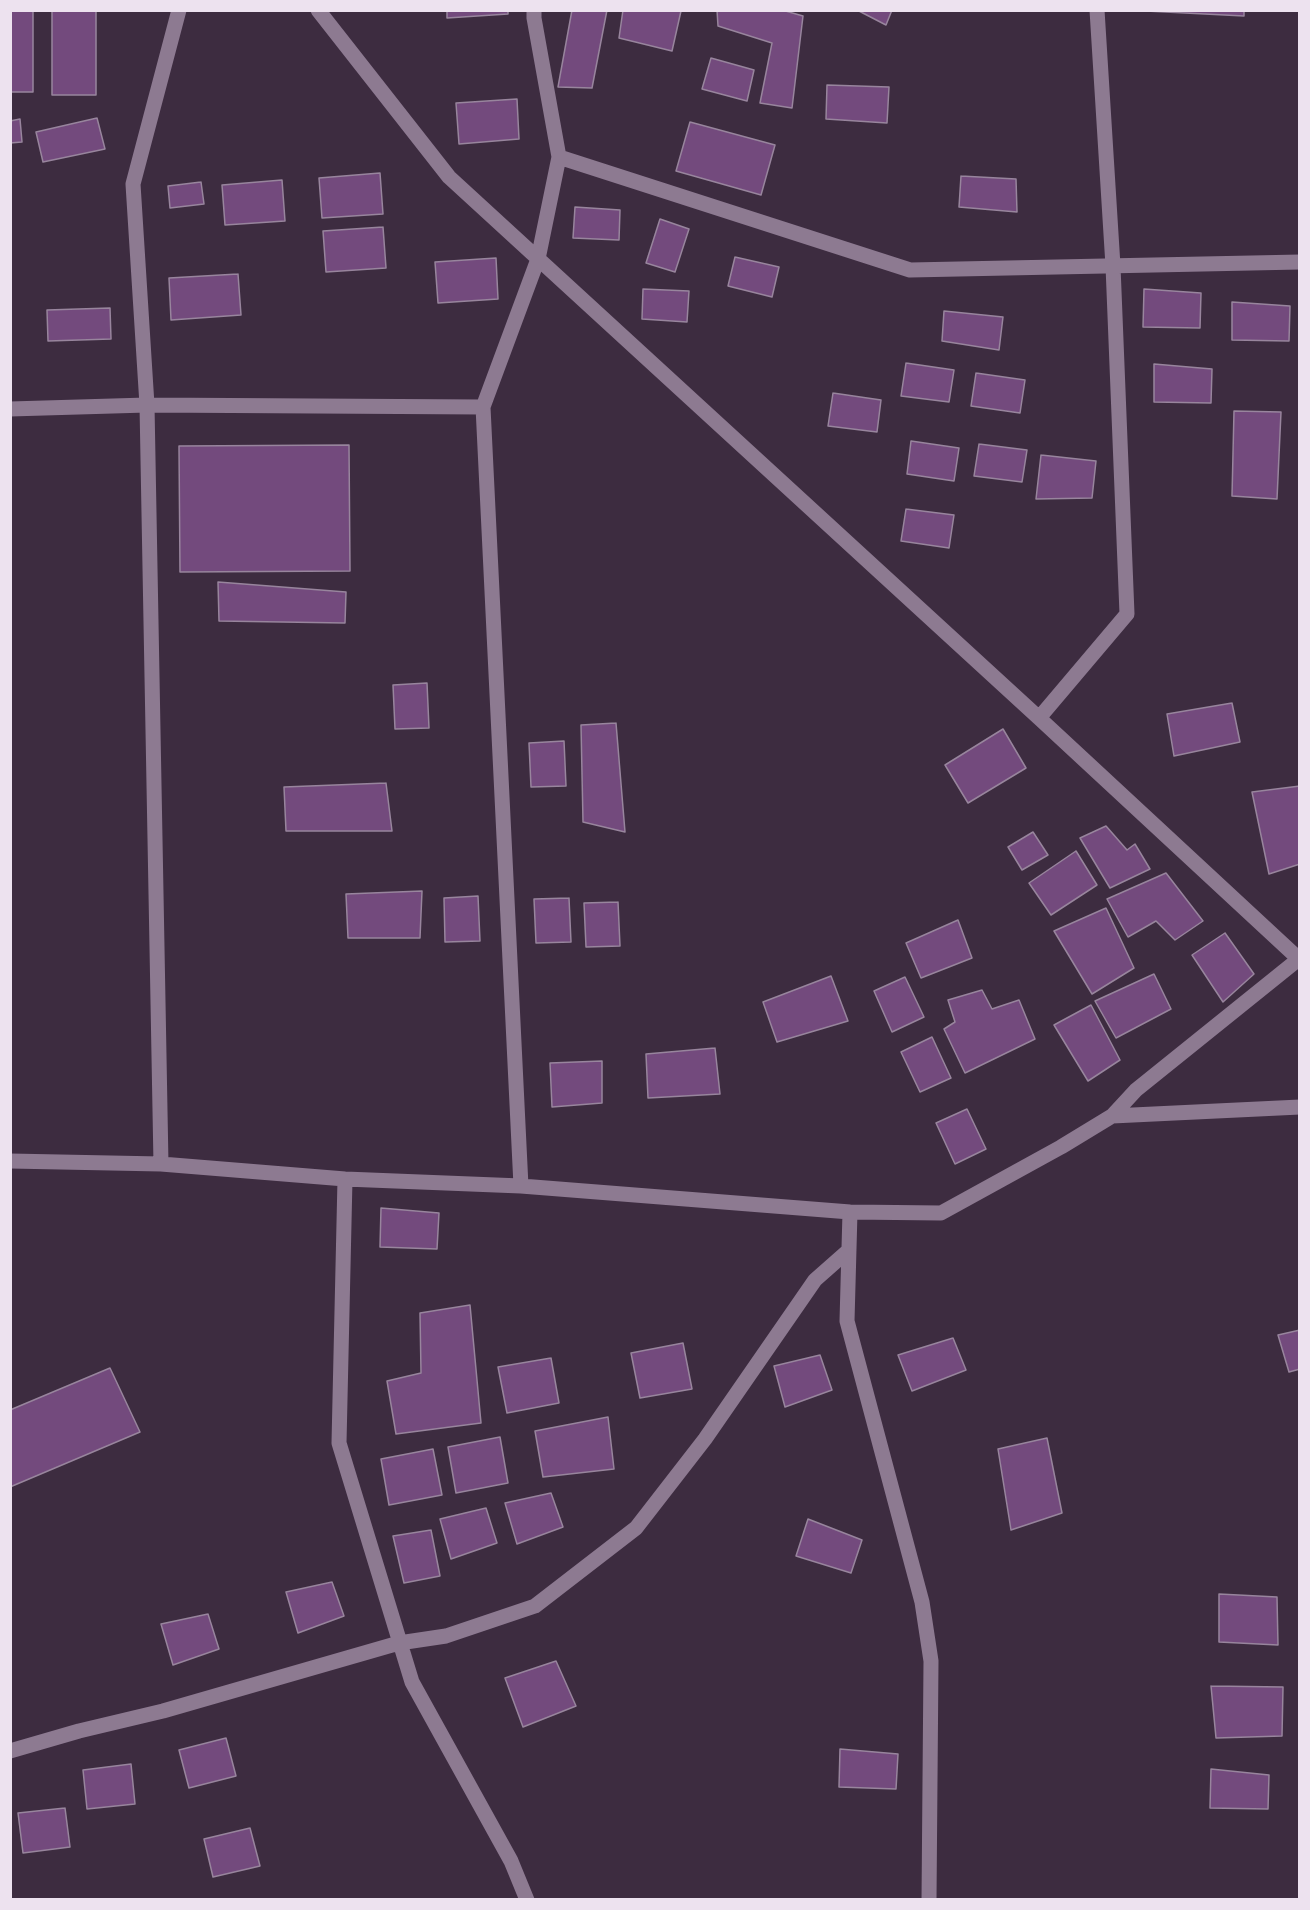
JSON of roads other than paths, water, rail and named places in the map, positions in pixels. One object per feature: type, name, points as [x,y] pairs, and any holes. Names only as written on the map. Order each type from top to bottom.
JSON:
[{"type":"street","points":[[161,1164],[147,405],[133,184],[179,10]]},
{"type":"street","points":[[10,1161],[161,1164],[345,1179],[521,1186],[850,1212],[941,1213],[1061,1147],[1112,1116],[1136,1090],[1299,959],[449,177],[318,10]]},
{"type":"street","points":[[521,1186],[483,407],[538,259],[560,157],[534,10]]},
{"type":"street","points":[[1039,718],[1094,656],[1127,614],[1113,266],[1097,10]]},
{"type":"street","points":[[560,157],[910,270],[1299,262]]},
{"type":"street","points":[[10,409],[147,405],[483,407]]},
{"type":"street","points":[[1112,1116],[1299,1107]]},
{"type":"street","points":[[345,1179],[339,1443],[412,1682],[511,1861],[527,1899]]},
{"type":"street","points":[[850,1212],[847,1321],[922,1602],[931,1661],[929,1899]]},
{"type":"street","points":[[10,1751],[79,1731],[163,1711],[399,1643],[446,1636],[535,1606],[636,1528],[705,1439],[816,1280],[849,1250]]}]
